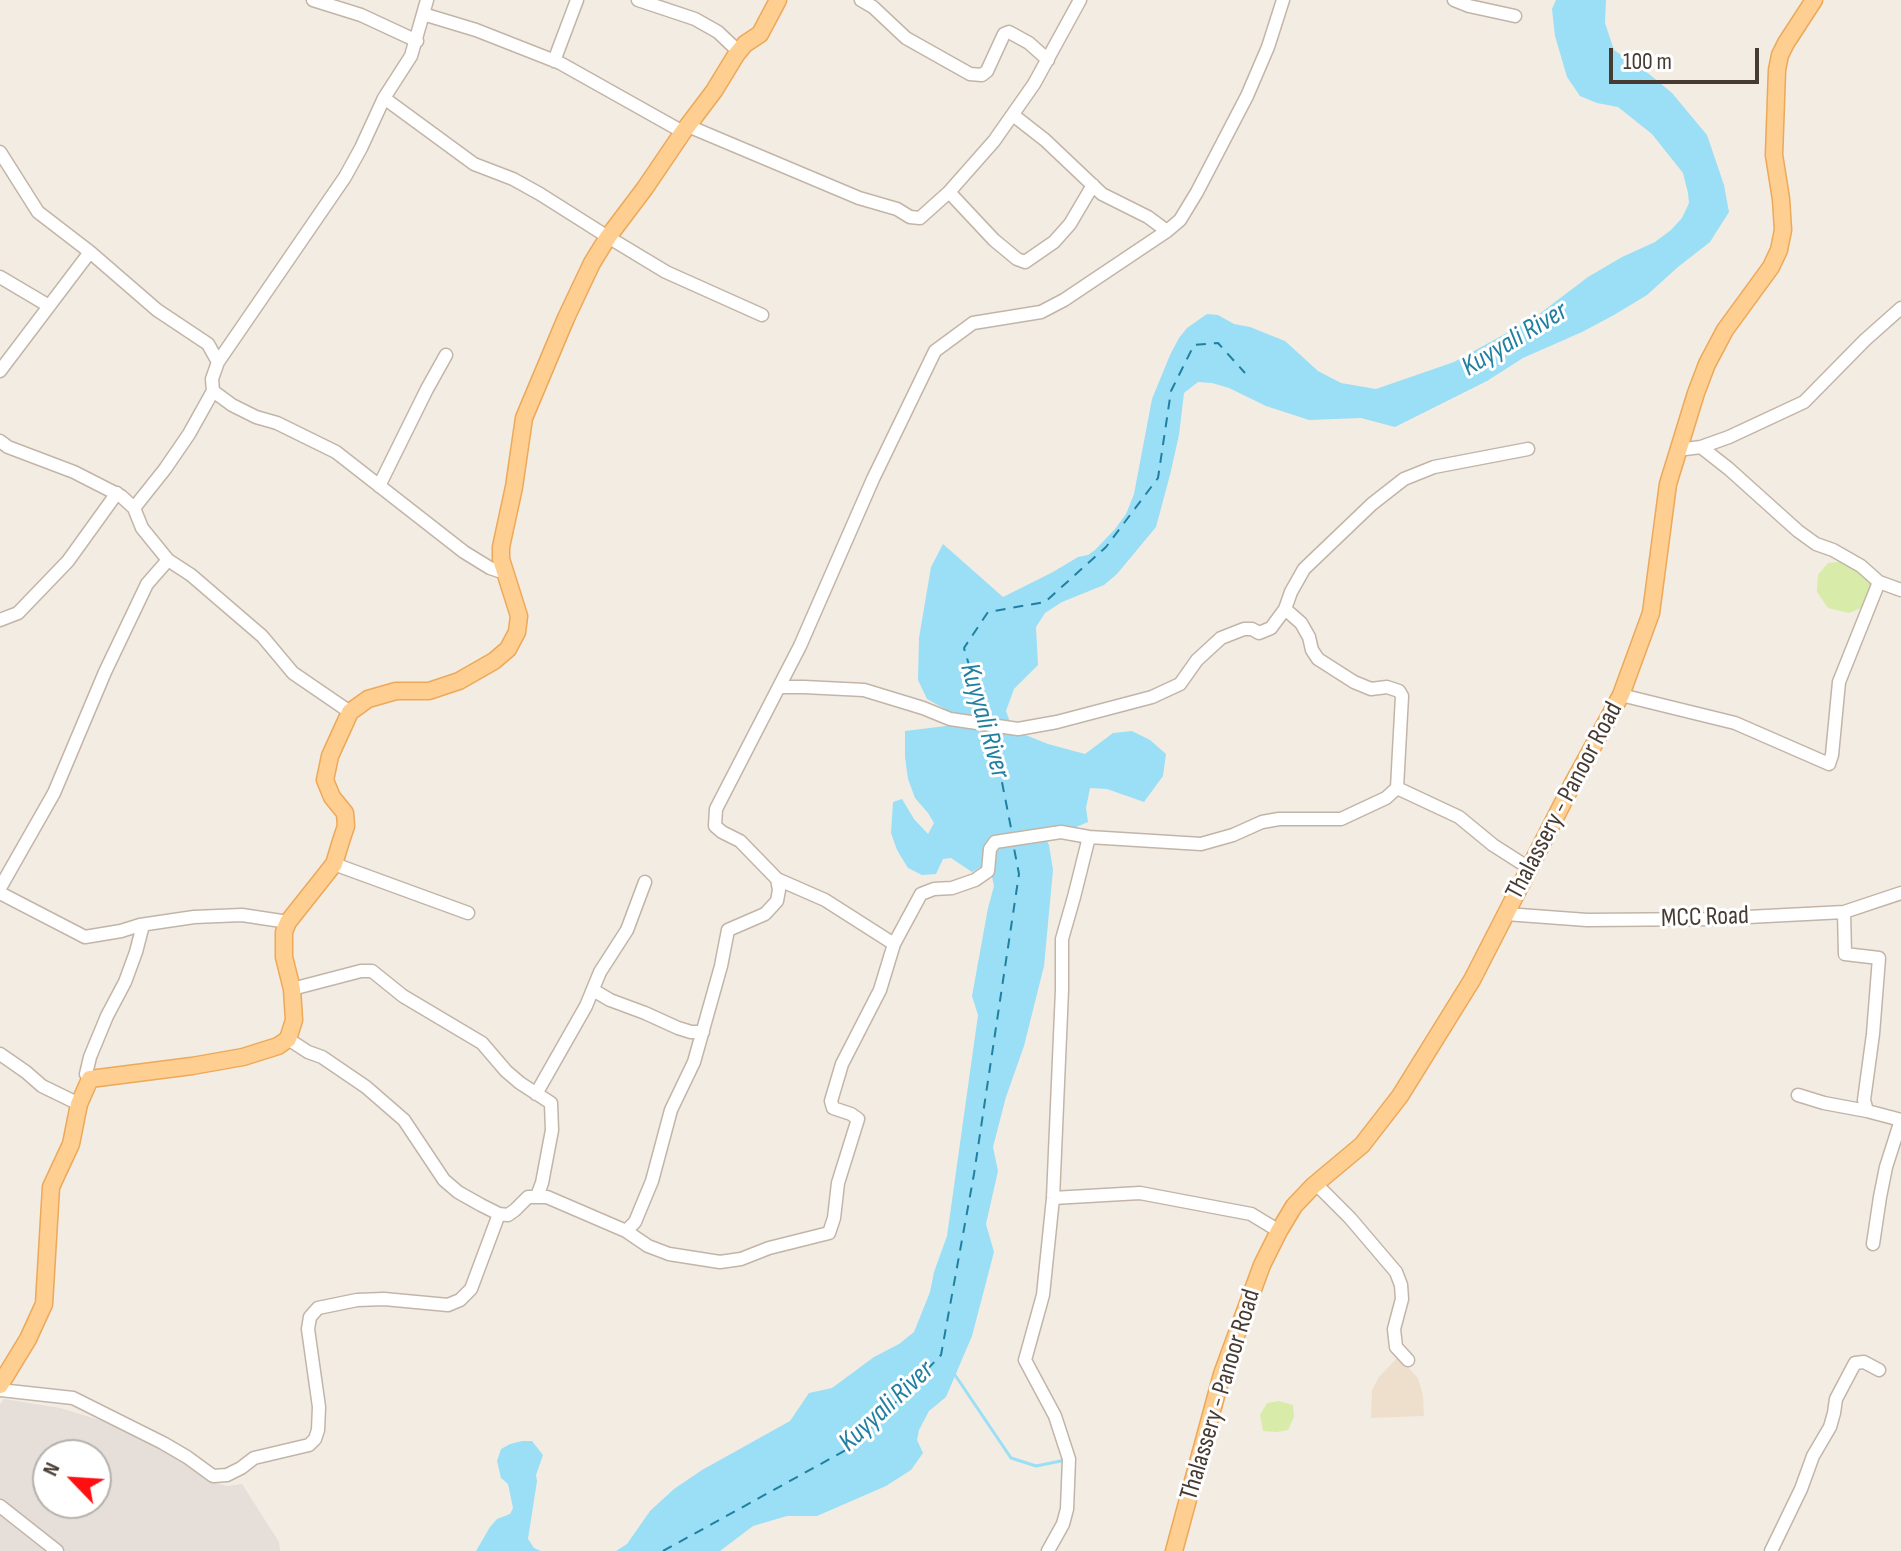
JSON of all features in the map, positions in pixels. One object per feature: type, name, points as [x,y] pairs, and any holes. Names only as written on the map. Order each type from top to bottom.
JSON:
[{"type":"main road","points":[[0,1388],[44,1304],[51,1187],[71,1144],[79,1104],[90,1079],[243,1057],[278,1046],[288,1039],[294,1020],[292,989],[284,957],[284,932],[288,922],[334,864],[346,826],[345,813],[332,797],[325,780],[326,767],[343,724],[350,712],[368,699],[396,691],[429,691],[459,681],[508,649],[517,632],[519,616],[501,559],[501,547],[524,418],[592,263],[739,52],[760,34],[778,0]]},
{"type":"main road","name":"Thalassery - Panoor Road","points":[[1174,1551],[1222,1374],[1262,1265],[1279,1231],[1294,1206],[1362,1145],[1400,1096],[1472,980],[1621,695],[1651,613],[1665,500],[1673,463],[1707,364],[1725,330],[1771,267],[1779,250],[1783,230],[1774,155],[1777,70],[1786,43],[1814,0]]},
{"type":"street","points":[[313,0],[361,15],[417,41]]},
{"type":"street","points":[[134,508],[189,434],[213,391],[212,379],[218,362],[345,177],[384,98],[411,56],[427,0]]},
{"type":"street","points":[[554,61],[577,0]]},
{"type":"street","points":[[638,0],[695,19],[718,32],[739,52]]},
{"type":"street","points":[[861,0],[906,38],[970,74],[982,75],[987,71],[1004,34],[1009,32],[1029,43],[1048,60]]},
{"type":"street","points":[[423,14],[476,30],[554,61],[685,129],[849,194],[920,218],[949,192],[994,141],[1034,84],[1080,0]]},
{"type":"street","points":[[894,944],[825,900],[777,879],[740,841],[715,826],[716,809],[800,646],[873,479],[935,351],[973,323],[1041,312],[1064,300],[1180,220],[1247,96],[1268,47],[1283,0]]},
{"type":"street","points":[[1454,0],[1515,16]]},
{"type":"street","points":[[384,98],[474,164],[513,179],[540,194],[666,272],[762,315]]},
{"type":"street","points":[[1013,115],[1045,140],[1102,194],[1148,217],[1167,231]]},
{"type":"street","points":[[0,152],[38,212],[157,310],[208,344],[218,362]]},
{"type":"street","points":[[949,192],[994,240],[1025,262],[1054,242],[1070,224],[1093,185]]},
{"type":"street","points":[[0,371],[90,252]]},
{"type":"street","points":[[0,277],[49,306]]},
{"type":"street","points":[[1677,450],[1701,447],[1729,437],[1804,402],[1901,308]]},
{"type":"street","points":[[379,486],[446,355]]},
{"type":"street","points":[[213,391],[256,417],[277,423],[336,452],[464,552],[505,573]]},
{"type":"street","points":[[0,441],[117,493],[134,508],[142,528],[168,560],[191,575],[262,636],[293,673],[350,712]]},
{"type":"street","points":[[1701,447],[1816,544],[1861,566],[1879,582],[1901,590]]},
{"type":"street","points":[[779,687],[864,690],[950,719],[1018,729],[1152,697],[1180,684],[1197,660],[1221,638],[1244,629],[1259,633],[1271,628],[1285,609],[1304,569],[1372,504],[1404,479],[1434,467],[1528,449]]},
{"type":"street","points":[[0,620],[18,613],[68,561],[117,493]]},
{"type":"street","points":[[168,560],[147,584],[105,672],[54,793],[0,891],[85,937],[194,917],[242,915],[288,922]]},
{"type":"street","points":[[1621,695],[1735,723],[1829,764],[1839,682],[1879,582]]},
{"type":"street","points":[[288,1039],[322,1057],[366,1087],[404,1120],[444,1180],[458,1192],[499,1214],[508,1215],[528,1197],[547,1197],[626,1231],[648,1246],[669,1254],[720,1262],[741,1259],[769,1248],[829,1233],[838,1183],[858,1119],[833,1108],[831,1101],[842,1064],[880,990],[894,944],[921,894],[934,889],[952,888],[975,880],[988,871],[990,849],[995,842],[1061,832],[1089,837],[1201,844],[1262,822],[1341,819],[1386,798],[1397,788],[1402,696],[1399,691],[1387,687],[1371,689],[1318,659],[1301,623],[1285,609]]},
{"type":"street","points":[[1397,788],[1459,817],[1493,845],[1529,868]]},
{"type":"street","points":[[1048,1551],[1063,1524],[1067,1509],[1069,1459],[1055,1416],[1025,1360],[1043,1295],[1053,1198],[1062,939],[1089,837]]},
{"type":"street","points":[[334,864],[468,913]]},
{"type":"street","points":[[626,1231],[635,1222],[652,1181],[671,1110],[694,1062],[728,930],[765,914],[777,901],[777,879]]},
{"type":"street","points":[[536,1094],[600,972],[627,930],[645,882]]},
{"type":"street","name":"MCC Road","points":[[1506,914],[1587,920],[1709,919],[1844,912],[1901,893]]},
{"type":"street","points":[[1844,912],[1845,954],[1879,958],[1864,1100],[1867,1111]]},
{"type":"street","points":[[90,1079],[86,1074],[90,1057],[125,982],[143,925]]},
{"type":"street","points":[[292,989],[361,971],[372,971],[403,996],[482,1043],[506,1071],[551,1103],[553,1117],[546,1164],[537,1196]]},
{"type":"street","points":[[593,990],[678,1028],[703,1032]]},
{"type":"street","points":[[0,1054],[42,1086],[79,1104]]},
{"type":"street","points":[[1798,1095],[1901,1120],[1886,1167],[1873,1244]]},
{"type":"street","points":[[1316,1184],[1396,1272],[1402,1299],[1394,1329],[1396,1347],[1408,1360]]},
{"type":"street","points":[[1053,1198],[1140,1193],[1251,1214],[1279,1231]]},
{"type":"street","points":[[0,1388],[73,1398],[175,1450],[213,1476],[227,1475],[254,1458],[309,1445],[315,1439],[319,1407],[308,1329],[310,1317],[318,1308],[357,1300],[384,1299],[448,1305],[460,1300],[471,1289],[499,1214]]},
{"type":"street","points":[[1771,1551],[1813,1456],[1830,1427],[1836,1399],[1855,1363],[1864,1362],[1879,1370]]},
{"type":"street","points":[[0,1506],[57,1551]]},
{"type":"shaded area","points":[[1398,1357],[1418,1378],[1424,1416],[1371,1418],[1372,1390],[1379,1377]]},
{"type":"shaded area","points":[[4,1399],[60,1408],[116,1425],[169,1451],[206,1480],[227,1486],[242,1484],[279,1542],[280,1551],[0,1551],[0,1404]]},
{"type":"green space","points":[[1846,561],[1862,572],[1873,587],[1868,605],[1849,613],[1828,608],[1817,592],[1818,575],[1828,563]]},
{"type":"green space","points":[[1279,1401],[1293,1405],[1294,1417],[1288,1430],[1263,1431],[1260,1415],[1267,1403]]},
{"type":"water","name":"Kuyyali River","points":[[1556,0],[1606,0],[1605,23],[1614,50],[1672,93],[1707,135],[1724,185],[1729,212],[1710,242],[1647,295],[1614,315],[1523,358],[1487,381],[1395,427],[1361,418],[1309,420],[1266,406],[1229,388],[1198,382],[1184,393],[1179,435],[1156,527],[1104,585],[1062,602],[1045,613],[1036,627],[1038,665],[1014,689],[1006,711],[1013,730],[1085,754],[1113,733],[1132,731],[1150,740],[1166,754],[1163,776],[1144,802],[1107,789],[1090,788],[1086,808],[1088,822],[1074,828],[1055,827],[992,839],[984,865],[972,872],[951,858],[943,859],[936,874],[922,875],[908,868],[891,833],[893,802],[902,799],[928,834],[934,823],[915,798],[908,779],[905,731],[954,725],[952,713],[927,699],[918,680],[919,638],[931,567],[943,544],[1003,597],[1095,550],[1126,514],[1134,494],[1152,399],[1170,355],[1187,328],[1207,314],[1218,315],[1234,324],[1285,341],[1318,371],[1341,383],[1376,389],[1454,362],[1534,318],[1588,277],[1655,242],[1682,218],[1689,203],[1683,173],[1652,134],[1618,107],[1580,96],[1567,77],[1555,36],[1552,9]]},
{"type":"water","name":"Kuyyali River","points":[[1045,837],[1053,870],[1044,966],[1024,1046],[993,1147],[998,1171],[986,1224],[994,1252],[972,1336],[946,1397],[929,1411],[919,1430],[917,1440],[923,1453],[911,1470],[886,1486],[817,1516],[787,1516],[753,1526],[720,1551],[616,1551],[627,1544],[650,1511],[674,1489],[790,1421],[809,1393],[832,1388],[914,1332],[947,1236],[978,1015],[972,996],[994,886],[991,872],[994,847]]},
{"type":"water","points":[[522,1441],[532,1441],[543,1455],[536,1475],[528,1539],[534,1548],[541,1551],[476,1551],[490,1527],[497,1519],[510,1514],[513,1508],[508,1484],[501,1478],[497,1461],[501,1449]]},
{"type":"waterway","name":"Kuyyali River","points":[[953,1372],[1011,1458],[1036,1466],[1066,1460]]},
{"type":"ferry route","points":[[985,720],[964,648],[988,612],[1045,602],[1106,547],[1158,478],[1171,391],[1194,345],[1218,343],[1245,373]]},
{"type":"ferry route","points":[[988,730],[1012,833]]},
{"type":"ferry route","points":[[663,1551],[855,1445],[941,1355],[974,1174],[1019,874],[1013,843]]}]
